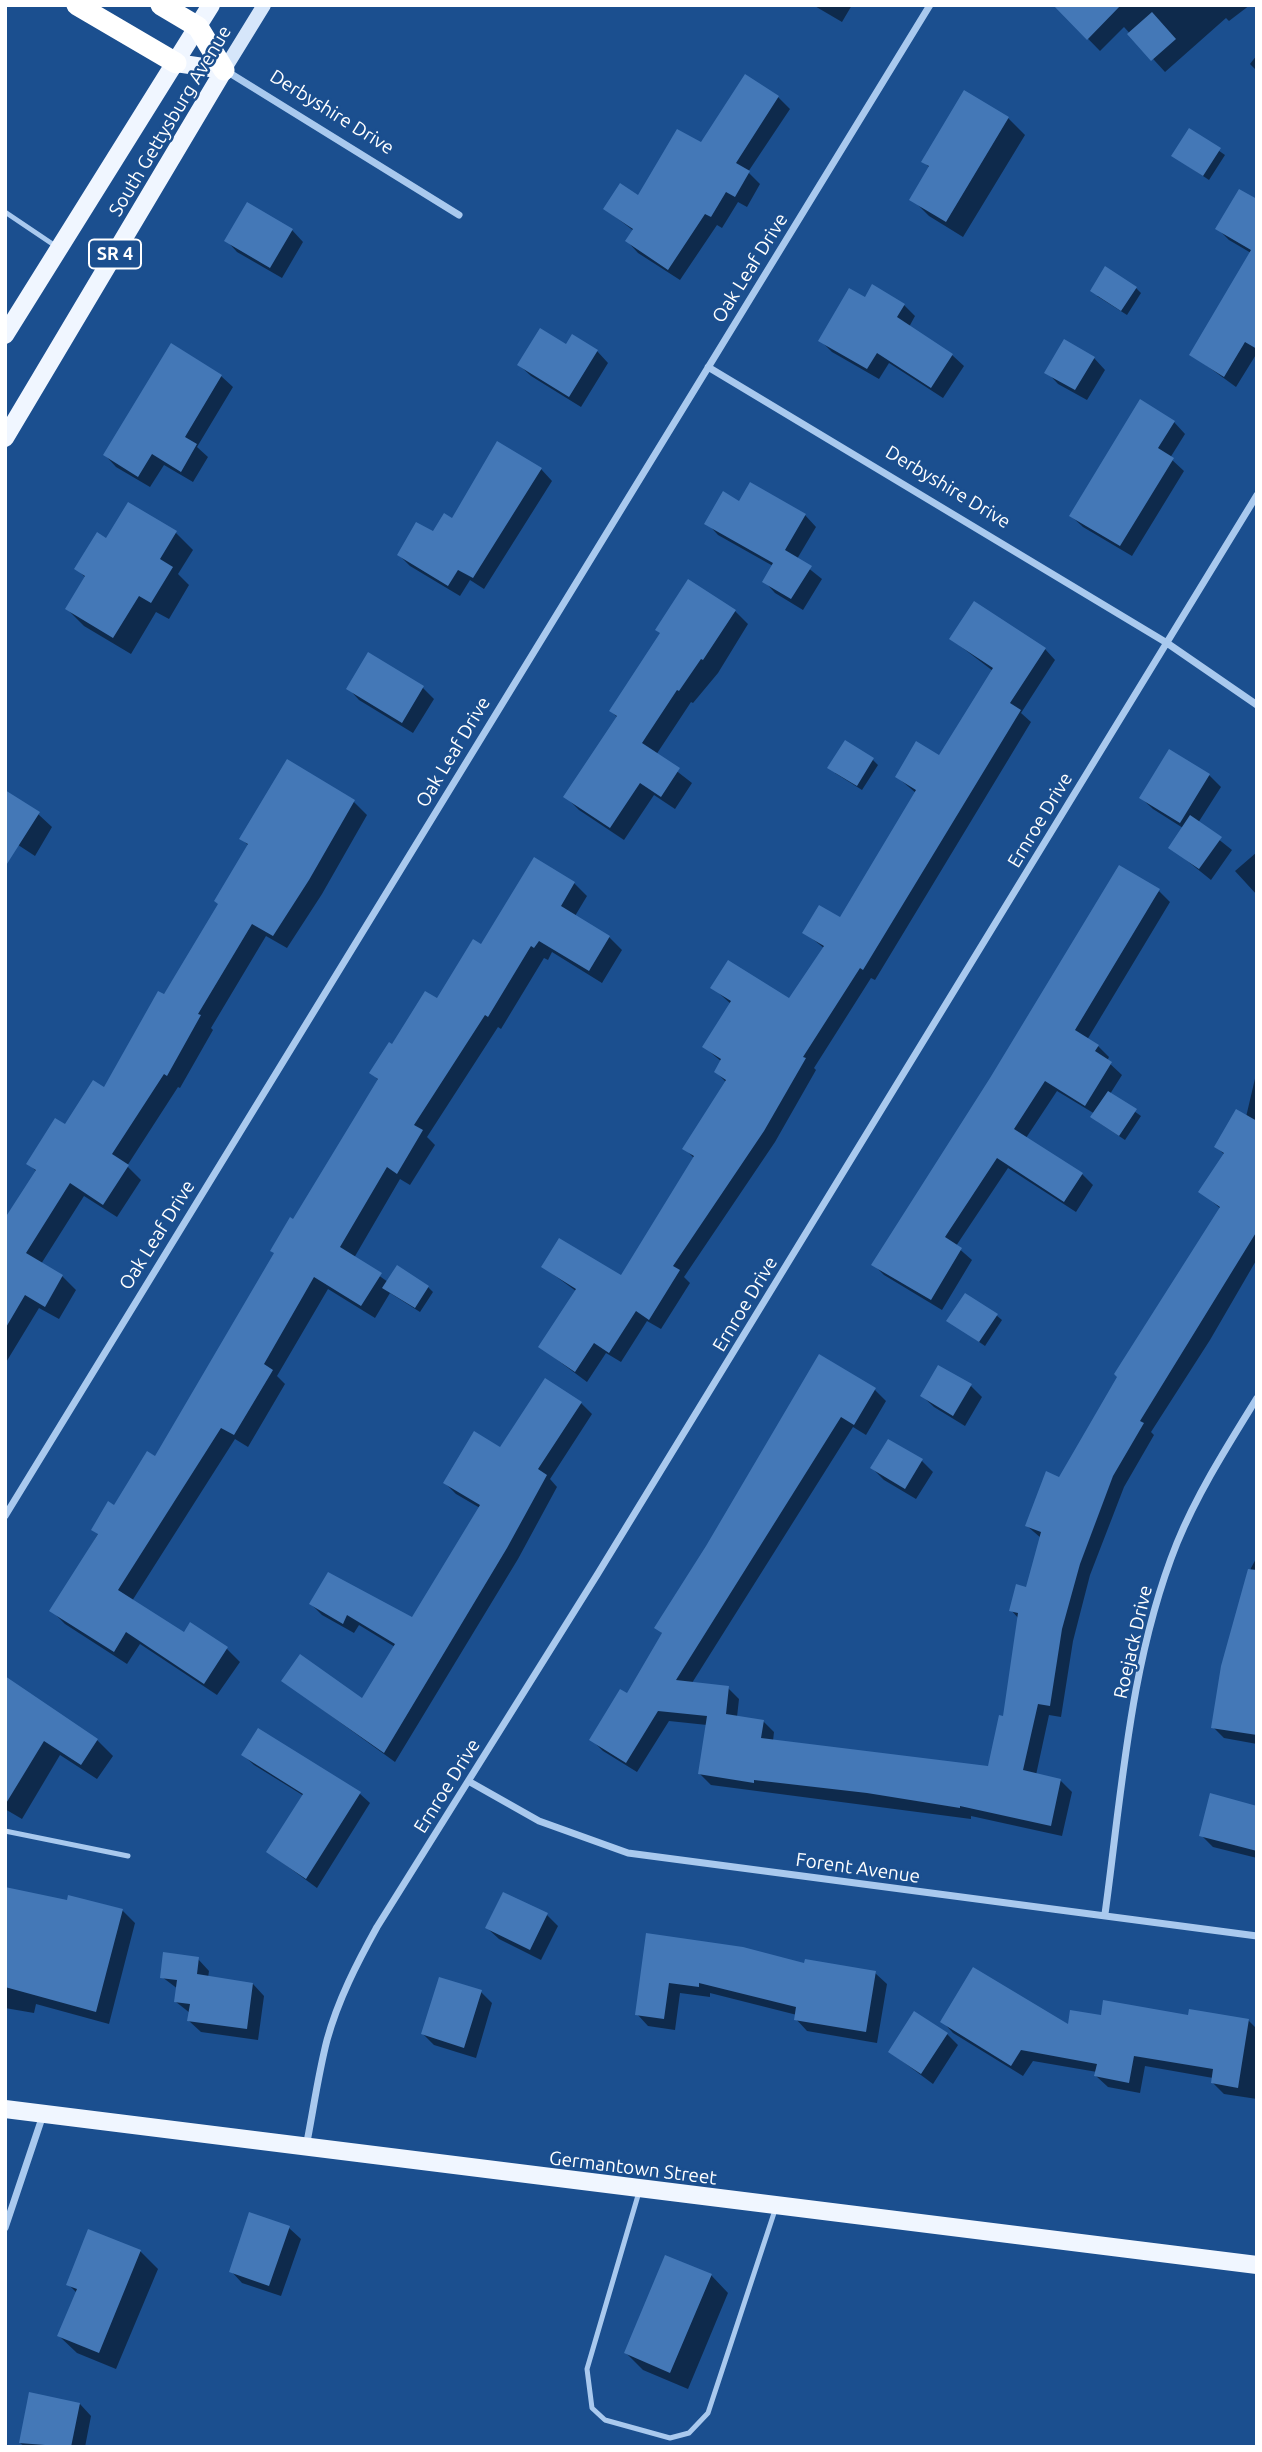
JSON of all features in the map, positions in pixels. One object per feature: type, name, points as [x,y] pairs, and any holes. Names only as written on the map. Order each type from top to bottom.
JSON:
[{"type":"highway","points":[[77,5],[176,63]]},
{"type":"highway","points":[[161,5],[198,27],[224,70]]},
{"type":"main road","name":"South Gettysburg Avenue","points":[[5,335],[211,5]]},
{"type":"main road","name":"South Gettysburg Avenue","points":[[5,438],[264,5]]},
{"type":"main road","name":"Derbyshire Drive","points":[[176,63],[224,70]]},
{"type":"main road","name":"Germantown Street","points":[[5,2109],[1257,2265]]},
{"type":"street","name":"Oak Leaf Drive","points":[[5,1516],[930,5]]},
{"type":"street","name":"Derbyshire Drive","points":[[224,70],[459,215]]},
{"type":"street","name":"Derbyshire Drive","points":[[708,367],[1167,643]]},
{"type":"street","name":"Ernroe Drive","points":[[306,2148],[327,2041],[351,1975],[377,1927],[470,1782],[1257,495]]},
{"type":"street","points":[[1167,643],[1257,705]]},
{"type":"street","name":"Roejack Drive","points":[[1105,1914],[1122,1788],[1150,1625],[1162,1583],[1196,1502],[1257,1398]]},
{"type":"street","name":"Forent Avenue","points":[[470,1782],[539,1821],[628,1853],[1257,1936]]},
{"type":"street","points":[[5,2228],[43,2114]]},
{"type":"lane","points":[[5,212],[59,248]]},
{"type":"lane","points":[[5,1830],[128,1856]]},
{"type":"lane","points":[[640,2190],[587,2369],[592,2408],[605,2420],[670,2438],[690,2433],[708,2413],[776,2207]]},
{"type":"building","points":[[1053,5],[1121,5],[1087,40]]},
{"type":"building","points":[[1152,12],[1176,39],[1151,61],[1127,34]]},
{"type":"building","points":[[745,74],[779,96],[736,163],[750,171],[735,197],[726,192],[711,217],[705,214],[668,270],[625,241],[633,229],[603,209],[620,183],[638,195],[677,129],[701,142]]},
{"type":"building","points":[[964,90],[1009,117],[946,222],[909,200],[929,166],[921,162]]},
{"type":"building","points":[[1189,128],[1221,148],[1203,176],[1171,156]]},
{"type":"building","points":[[1239,189],[1257,199],[1257,349],[1245,342],[1224,377],[1189,355],[1251,250],[1215,229]]},
{"type":"building","points":[[247,202],[293,229],[270,268],[224,241]]},
{"type":"building","points":[[1105,266],[1137,287],[1121,311],[1090,291]]},
{"type":"building","points":[[872,284],[905,304],[897,317],[953,354],[931,388],[877,353],[867,369],[818,341],[849,288],[865,297]]},
{"type":"building","points":[[540,328],[566,344],[572,334],[598,350],[569,397],[517,365]]},
{"type":"building","points":[[1064,339],[1095,357],[1075,390],[1044,373]]},
{"type":"building","points":[[171,343],[222,375],[185,437],[197,444],[181,472],[152,454],[138,477],[103,455]]},
{"type":"building","points":[[1140,399],[1175,421],[1158,448],[1174,458],[1120,546],[1069,516]]},
{"type":"building","points":[[497,441],[542,468],[473,578],[458,570],[448,586],[397,555],[416,522],[433,531],[444,513],[452,518]]},
{"type":"building","points":[[750,482],[806,514],[785,550],[812,566],[791,599],[762,582],[773,563],[704,524],[723,491],[739,501]]},
{"type":"building","points":[[128,502],[177,531],[160,559],[173,567],[151,603],[139,596],[113,638],[65,609],[85,576],[74,569],[97,532],[106,538]]},
{"type":"building","points":[[688,579],[736,610],[642,743],[680,768],[661,797],[640,783],[610,828],[563,797],[617,716],[609,711],[660,633],[655,630]]},
{"type":"building","points":[[974,601],[1046,648],[1010,703],[1021,710],[863,970],[860,968],[803,1057],[806,1058],[764,1131],[673,1266],[680,1270],[649,1320],[636,1311],[609,1353],[594,1343],[575,1372],[538,1347],[576,1289],[541,1267],[559,1238],[621,1275],[694,1156],[682,1149],[726,1080],[714,1072],[721,1059],[702,1047],[731,1001],[710,988],[728,960],[789,998],[824,946],[802,933],[819,905],[840,917],[916,790],[895,777],[916,741],[939,755],[993,668],[949,639]]},
{"type":"building","points":[[368,652],[424,686],[402,723],[346,689]]},
{"type":"building","points":[[845,740],[874,758],[857,786],[827,768]]},
{"type":"building","points":[[1169,749],[1210,774],[1180,823],[1139,798]]},
{"type":"building","points":[[287,759],[355,800],[273,936],[252,924],[198,1014],[201,1015],[167,1076],[164,1074],[112,1154],[129,1165],[103,1205],[70,1183],[26,1253],[63,1275],[45,1307],[25,1295],[5,1329],[5,1218],[36,1170],[26,1164],[55,1118],[65,1124],[93,1080],[104,1087],[158,991],[164,994],[218,904],[214,901],[248,844],[239,839]]},
{"type":"building","points":[[5,790],[40,812],[5,867]]},
{"type":"building","points":[[1190,815],[1222,837],[1199,869],[1168,848]]},
{"type":"building","points":[[534,857],[575,882],[561,906],[610,936],[589,971],[539,941],[534,948],[531,946],[488,1017],[485,1015],[414,1125],[423,1130],[397,1174],[387,1167],[340,1247],[382,1273],[361,1306],[314,1277],[264,1364],[273,1370],[234,1435],[221,1428],[118,1590],[184,1632],[190,1622],[228,1647],[204,1684],[126,1632],[114,1652],[49,1611],[98,1534],[91,1530],[108,1501],[114,1505],[147,1451],[155,1456],[274,1253],[270,1251],[290,1217],[293,1219],[378,1079],[369,1073],[389,1042],[392,1044],[425,991],[437,998],[473,939],[481,944]]},
{"type":"building","points":[[1119,865],[1160,889],[1075,1030],[1099,1045],[1095,1051],[1112,1062],[1085,1106],[1045,1081],[1014,1129],[1083,1173],[1064,1202],[997,1158],[945,1237],[962,1248],[931,1300],[871,1265],[990,1078]]},
{"type":"building","points":[[1108,1091],[1137,1109],[1119,1136],[1090,1117]]},
{"type":"building","points":[[1236,1109],[1257,1121],[1257,1231],[1140,1421],[1144,1423],[1113,1476],[1080,1564],[1062,1629],[1050,1706],[1038,1704],[1023,1770],[1061,1779],[1051,1826],[960,1806],[754,1780],[754,1783],[698,1774],[707,1716],[658,1711],[626,1763],[589,1740],[620,1689],[627,1693],[662,1633],[654,1628],[706,1546],[819,1354],[876,1388],[854,1425],[841,1417],[676,1680],[729,1686],[726,1714],[764,1720],[761,1738],[988,1766],[999,1715],[1003,1716],[1018,1613],[1009,1611],[1016,1584],[1026,1587],[1041,1532],[1025,1526],[1046,1471],[1059,1477],[1117,1377],[1114,1374],[1220,1207],[1198,1192],[1224,1153],[1214,1147]]},
{"type":"building","points":[[397,1265],[429,1286],[415,1308],[382,1288]]},
{"type":"building","points":[[965,1293],[998,1314],[979,1342],[946,1321]]},
{"type":"building","points":[[938,1365],[972,1384],[953,1416],[920,1396]]},
{"type":"building","points":[[545,1378],[582,1402],[538,1469],[547,1475],[507,1548],[384,1753],[281,1681],[300,1654],[362,1698],[395,1644],[347,1615],[343,1624],[309,1604],[328,1572],[412,1617],[480,1505],[443,1483],[474,1431],[500,1447]]},
{"type":"building","points":[[888,1439],[923,1459],[905,1489],[870,1468]]},
{"type":"building","points":[[1248,1569],[1257,1570],[1257,1735],[1211,1728],[1221,1666]]},
{"type":"building","points":[[5,1676],[98,1739],[81,1765],[44,1741],[5,1805]]},
{"type":"building","points":[[258,1728],[361,1792],[306,1879],[266,1852],[303,1794],[241,1755]]},
{"type":"building","points":[[1210,1793],[1257,1806],[1257,1851],[1199,1836]]},
{"type":"building","points":[[5,1887],[67,1900],[68,1895],[123,1909],[96,2012],[5,1987]]},
{"type":"building","points":[[503,1892],[548,1913],[530,1950],[485,1928]]},
{"type":"building","points":[[646,1933],[743,1947],[804,1963],[805,1959],[876,1971],[866,2032],[794,2020],[796,2007],[699,1983],[699,1987],[669,1983],[664,2019],[635,2015]]},
{"type":"building","points":[[163,1952],[199,1957],[197,1974],[253,1983],[247,2029],[187,2021],[190,2004],[174,2002],[177,1980],[160,1978]]},
{"type":"building","points":[[973,1967],[1068,2024],[1070,2010],[1101,2015],[1103,2000],[1188,2015],[1189,2009],[1249,2019],[1238,2088],[1211,2083],[1213,2069],[1134,2056],[1129,2083],[1094,2076],[1097,2064],[1021,2050],[1011,2066],[940,2022]]},
{"type":"building","points":[[439,1977],[482,1990],[464,2048],[421,2034]]},
{"type":"building","points":[[914,2011],[948,2033],[921,2074],[888,2052]]},
{"type":"building","points":[[249,2212],[290,2226],[269,2286],[229,2272]]},
{"type":"building","points":[[88,2229],[141,2250],[99,2353],[57,2336],[77,2289],[66,2285]]},
{"type":"building","points":[[665,2255],[712,2274],[670,2373],[624,2353]]},
{"type":"building","points":[[29,2392],[80,2403],[71,2447],[19,2443]]}]
